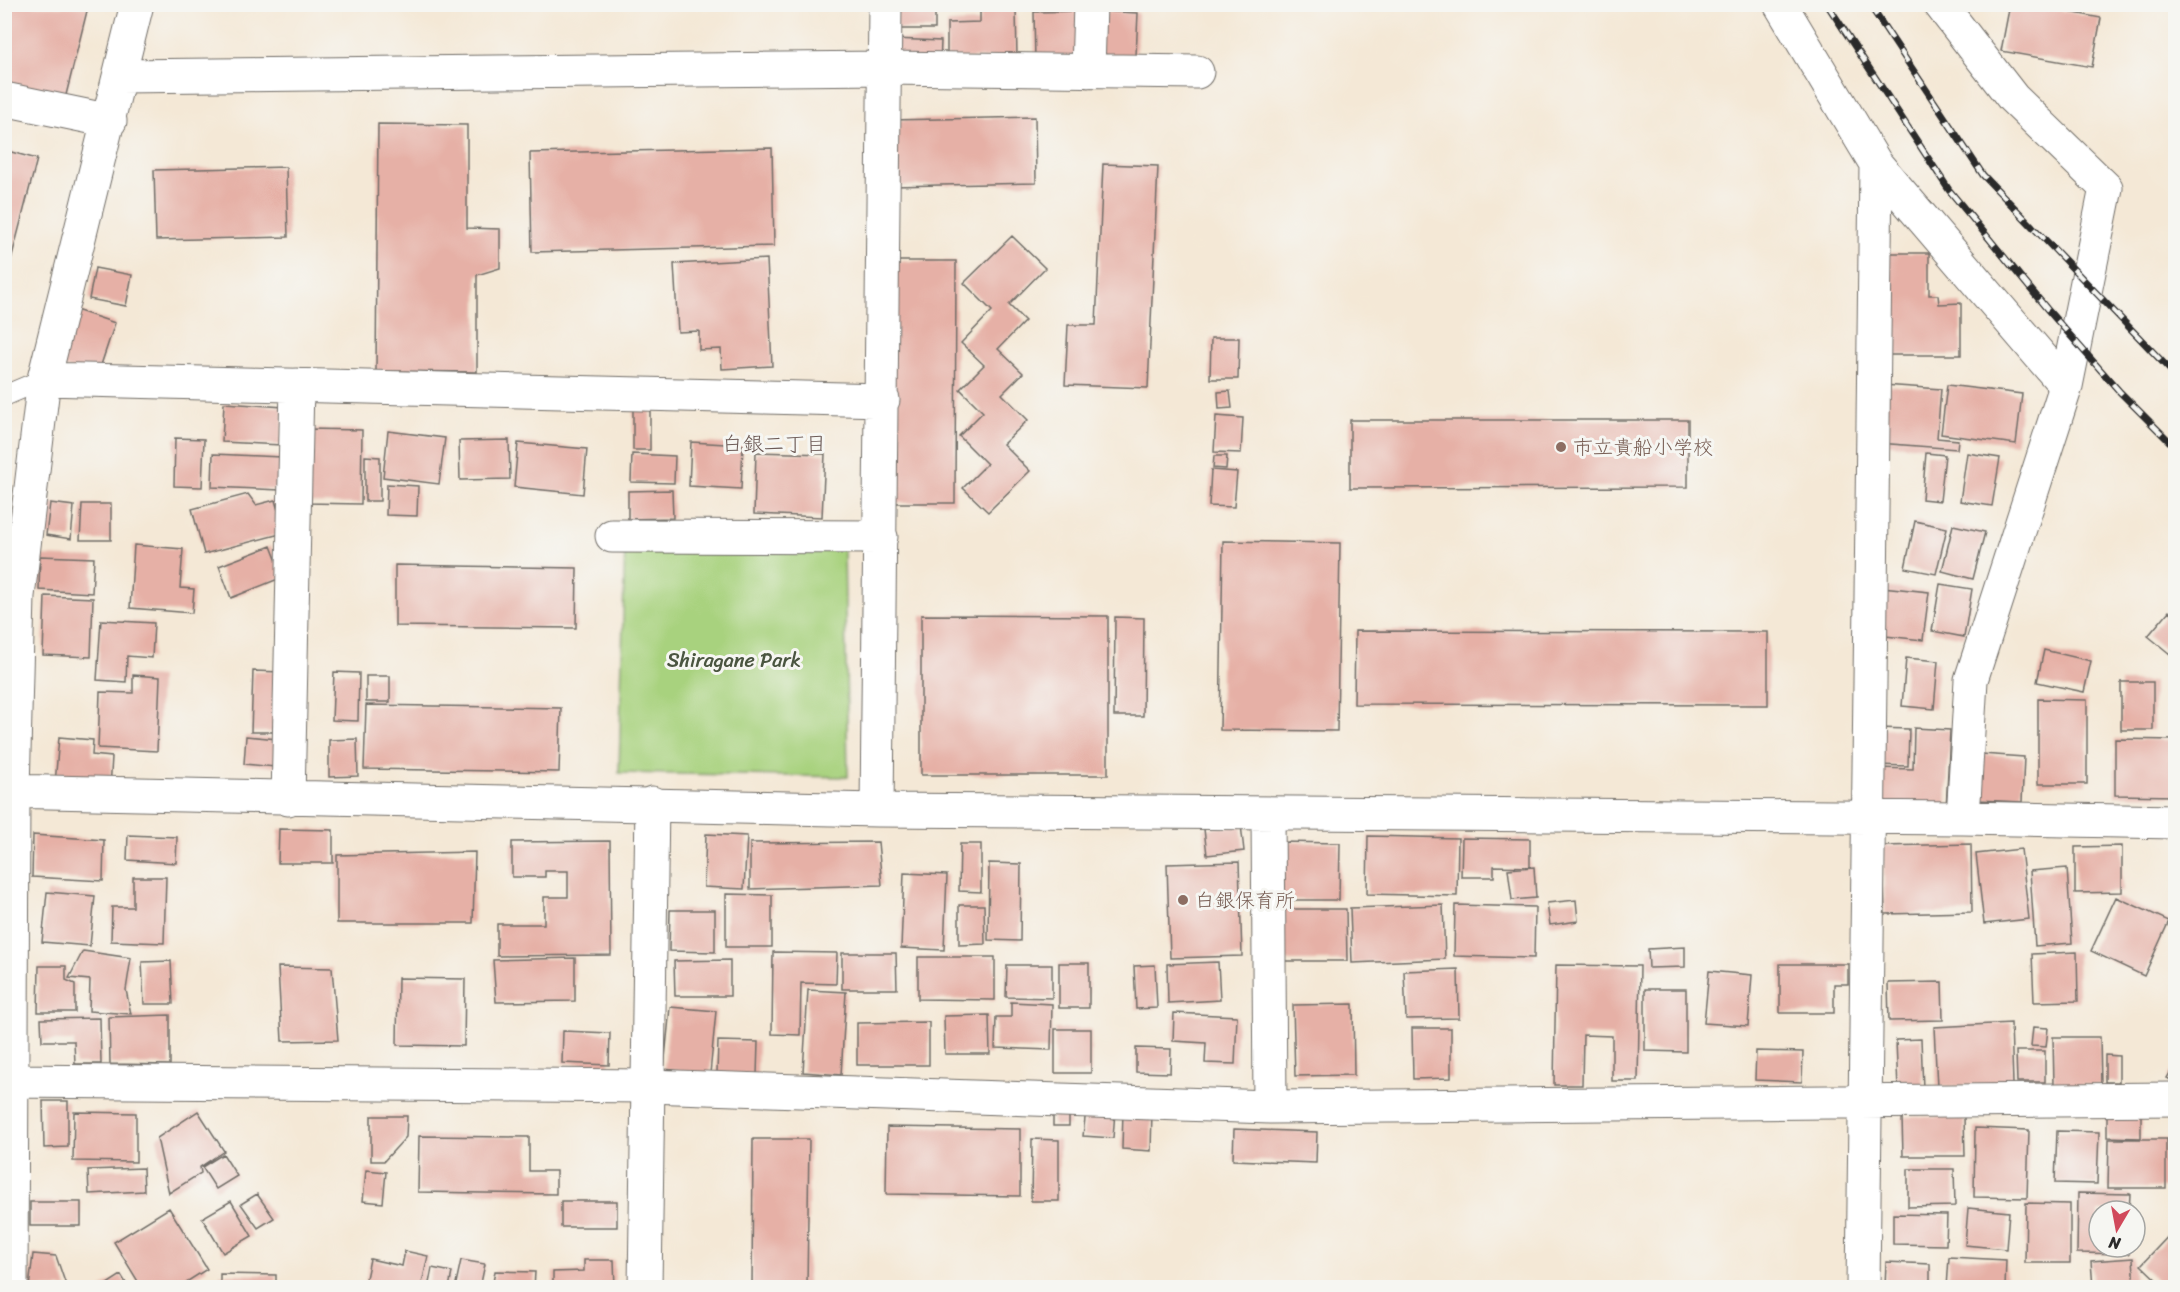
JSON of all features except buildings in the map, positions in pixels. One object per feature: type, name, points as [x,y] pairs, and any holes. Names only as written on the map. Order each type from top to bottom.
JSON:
[{"type":"street","points":[[11,1287],[8,1081],[12,591],[44,379],[110,121],[137,4]]},
{"type":"street","points":[[877,810],[883,400],[885,4]]},
{"type":"street","points":[[1088,71],[1090,4]]},
{"type":"street","points":[[1780,4],[1876,164],[2066,386]]},
{"type":"street","points":[[1940,4],[2013,98],[2106,188],[2066,386],[1971,680],[1963,818]]},
{"type":"street","points":[[120,76],[885,68],[1197,72]]},
{"type":"street","points":[[5,103],[110,121]]},
{"type":"street","points":[[1863,1287],[1863,1101],[1871,819],[1876,164]]},
{"type":"street","points":[[44,379],[883,400]]},
{"type":"street","points":[[288,799],[297,385]]},
{"type":"street","points":[[612,536],[881,537]]},
{"type":"street","points":[[9,791],[288,799],[652,803],[877,810],[1963,818],[2175,822]]},
{"type":"street","points":[[645,1287],[652,803]]},
{"type":"street","points":[[1268,813],[1270,1107]]},
{"type":"street","points":[[8,1081],[648,1086],[1270,1107],[2175,1099]]},
{"type":"lane","points":[[4,396],[44,379]]},
{"type":"green space","name":"Shiragane Park","points":[[625,542],[844,547],[848,777],[619,773]]},
{"type":"railway","points":[[1827,4],[1949,190],[2047,309],[2120,392],[2176,448]]},
{"type":"railway","points":[[1869,4],[1983,175],[2176,376]]},
{"type":"place","name":"市立貴船小学校","points":[[1561,447]]},
{"type":"place","name":"白銀保育所","points":[[1183,900]]},
{"type":"district","name":"白銀二丁目","points":[[774,444]]}]
